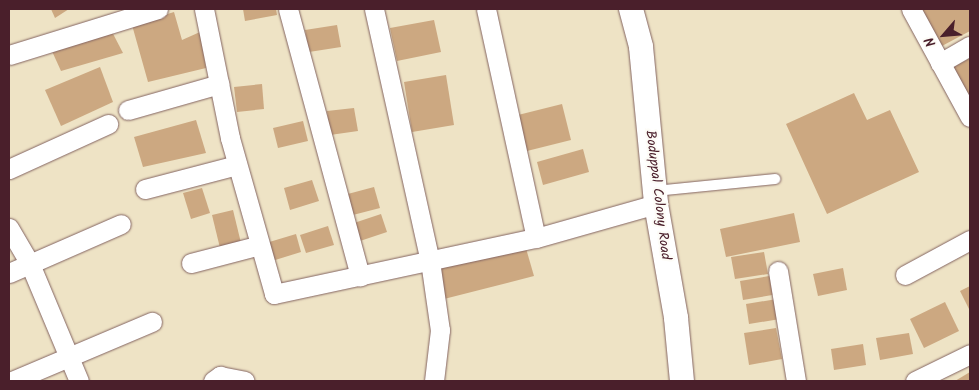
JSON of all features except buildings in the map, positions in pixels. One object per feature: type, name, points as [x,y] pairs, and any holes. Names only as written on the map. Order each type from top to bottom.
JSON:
[{"type":"street","points":[[9,55],[158,9]]},
{"type":"street","points":[[204,9],[237,165],[274,294],[536,238],[656,197]]},
{"type":"street","points":[[288,9],[360,276]]},
{"type":"street","points":[[374,9],[430,261],[440,330],[434,381]]},
{"type":"street","points":[[486,9],[536,238]]},
{"type":"street","name":"Boduppal Colony Road","points":[[632,9],[641,47],[656,197],[676,318],[682,381]]},
{"type":"street","points":[[911,9],[970,117]]},
{"type":"street","points":[[940,63],[970,46]]},
{"type":"street","points":[[128,110],[219,84]]},
{"type":"street","points":[[9,169],[108,124]]},
{"type":"street","points":[[145,189],[237,165]]},
{"type":"street","points":[[9,274],[121,224]]},
{"type":"street","points":[[9,228],[30,264],[79,381]]},
{"type":"street","points":[[905,275],[970,240]]},
{"type":"street","points":[[191,264],[260,245]]},
{"type":"street","points":[[778,271],[796,381]]},
{"type":"street","points":[[12,381],[152,322]]},
{"type":"street","points":[[915,381],[970,354]]},
{"type":"street","points":[[213,381],[220,376],[245,381]]},
{"type":"lane","points":[[656,197],[775,179]]}]
